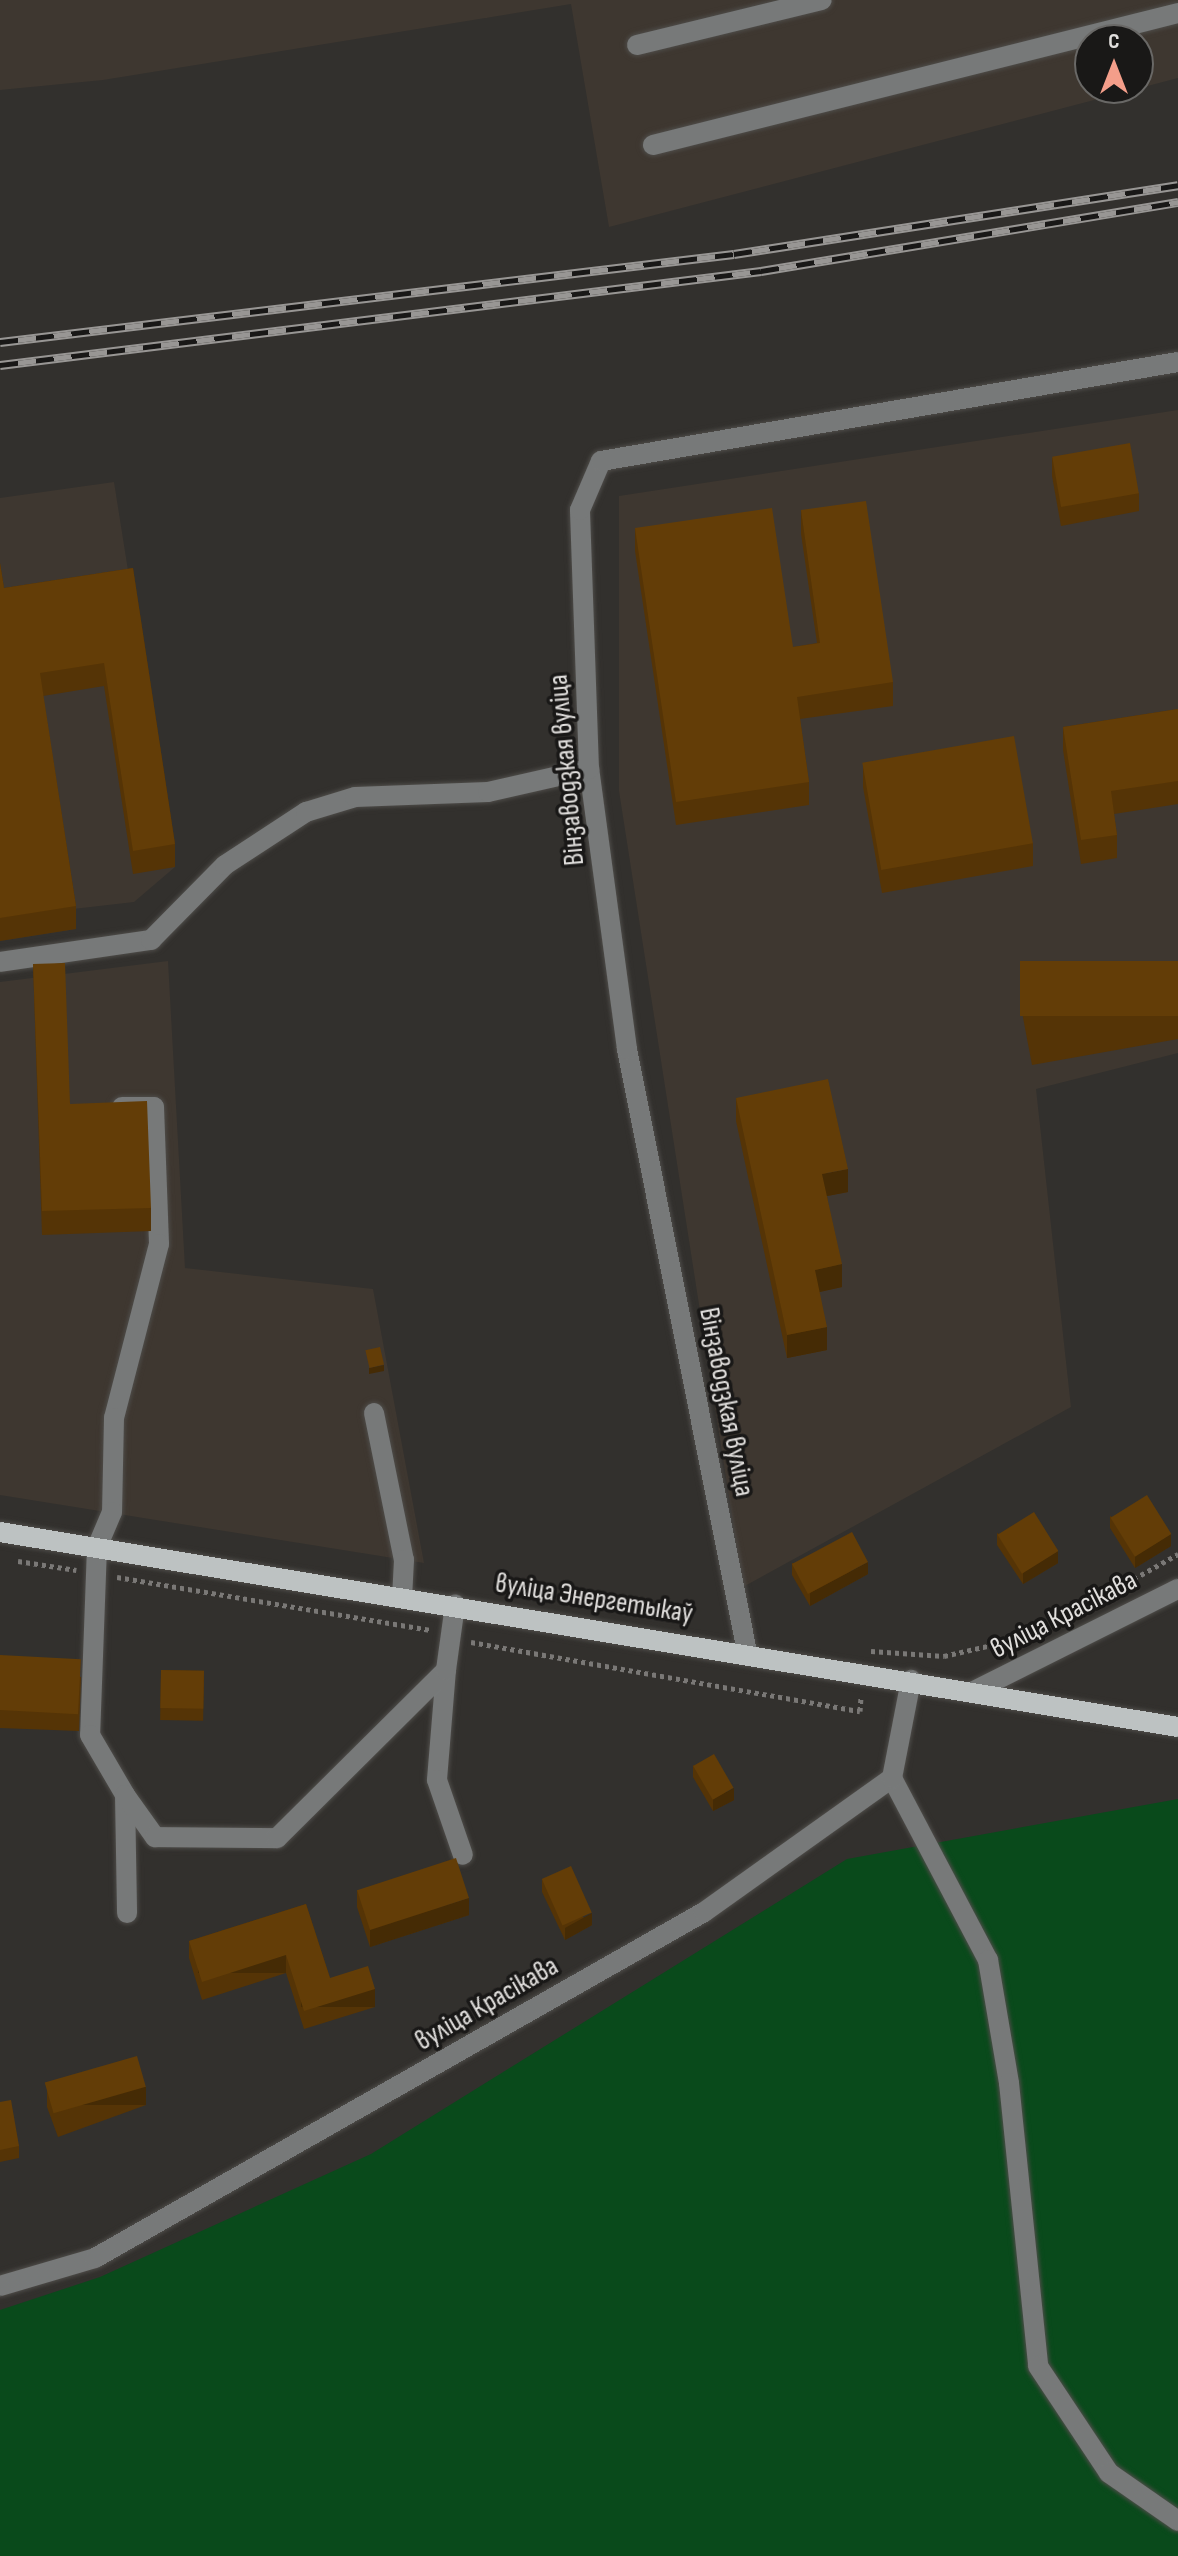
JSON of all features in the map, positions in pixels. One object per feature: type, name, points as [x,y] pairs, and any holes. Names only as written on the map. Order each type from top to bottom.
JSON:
[{"type":"main road","name":"вуліца Энергетыкаў","points":[[0,1532],[747,1652],[1178,1727]]},
{"type":"street","points":[[637,45],[822,0]]},
{"type":"street","points":[[653,145],[1178,13]]},
{"type":"street","name":"Вінзаводзкая вуліца","points":[[747,1652],[627,1049],[589,769],[580,510],[601,461],[1178,362]]},
{"type":"street","points":[[0,962],[151,940],[225,865],[306,812],[355,797],[488,792],[589,769]]},
{"type":"street","points":[[101,1106],[154,1107],[159,1244],[114,1418],[112,1512],[97,1547],[90,1735],[125,1795],[155,1837],[277,1838],[446,1670]]},
{"type":"street","points":[[374,1413],[404,1560],[402,1596]]},
{"type":"street","name":"вуліца Красікава","points":[[974,1691],[1178,1589]]},
{"type":"street","points":[[455,1605],[437,1780],[463,1855]]},
{"type":"street","points":[[911,1680],[892,1778],[988,1960],[1009,2083],[1038,2366],[1109,2473],[1178,2521]]},
{"type":"street","name":"вуліца Красікава","points":[[0,2286],[95,2258],[357,2110],[704,1912],[892,1778]]},
{"type":"street","points":[[125,1795],[127,1913]]},
{"type":"shaded area","points":[[0,0],[1178,0],[1178,78],[1154,84],[1154,24],[1074,24],[1074,104],[1079,104],[609,227],[571,4],[103,80],[0,90]]},
{"type":"shaded area","points":[[1178,410],[1178,1053],[1036,1089],[1071,1407],[743,1587],[619,791],[619,496]]},
{"type":"shaded area","points":[[114,482],[175,867],[134,902],[73,909],[76,929],[0,941],[0,498]]},
{"type":"shaded area","points":[[168,961],[185,1268],[373,1289],[424,1563],[0,1495],[0,982]]},
{"type":"green space","points":[[1178,1799],[1178,2556],[0,2556],[0,2310],[100,2277],[371,2154],[847,1859]]},
{"type":"building","points":[[1130,443],[1139,493],[1061,507],[1052,457]]},
{"type":"building","points":[[866,501],[893,682],[797,697],[809,782],[676,802],[635,528],[772,508],[793,647],[820,643],[801,510]]},
{"type":"building","points":[[0,563],[4,588],[133,568],[175,844],[133,851],[104,663],[40,673],[76,906],[0,918]]},
{"type":"building","points":[[1178,709],[1178,781],[1111,791],[1117,835],[1081,840],[1063,727]]},
{"type":"building","points":[[1014,736],[1033,843],[881,870],[862,763]]},
{"type":"building","points":[[1020,961],[1178,961],[1178,1016],[1020,1016]]},
{"type":"building","points":[[65,963],[70,1104],[147,1101],[151,1208],[42,1211],[33,964]]},
{"type":"building","points":[[828,1079],[848,1169],[822,1174],[842,1264],[815,1270],[827,1327],[787,1335],[736,1098]]},
{"type":"building","points":[[380,1347],[384,1365],[369,1368],[365,1350]]},
{"type":"building","points":[[1147,1495],[1171,1534],[1135,1557],[1111,1518]]},
{"type":"building","points":[[1034,1512],[1058,1551],[1022,1574],[998,1535]]},
{"type":"building","points":[[852,1532],[868,1562],[808,1594],[792,1564]]},
{"type":"building","points":[[0,1655],[81,1659],[78,1714],[0,1710]]},
{"type":"building","points":[[161,1670],[204,1671],[203,1709],[160,1708]]},
{"type":"building","points":[[714,1754],[734,1788],[713,1800],[693,1766]]},
{"type":"building","points":[[456,1858],[469,1898],[370,1930],[357,1890]]},
{"type":"building","points":[[571,1866],[592,1913],[563,1926],[542,1879]]},
{"type":"building","points":[[306,1904],[330,1978],[368,1966],[375,1989],[304,2011],[286,1955],[202,1982],[189,1941]]},
{"type":"building","points":[[137,2056],[146,2087],[54,2113],[45,2082]]},
{"type":"building","points":[[11,2100],[19,2146],[0,2150],[0,2102]]},
{"type":"railway","points":[[0,342],[734,254],[1178,185]]},
{"type":"railway","points":[[0,365],[761,271],[1178,202]]}]
